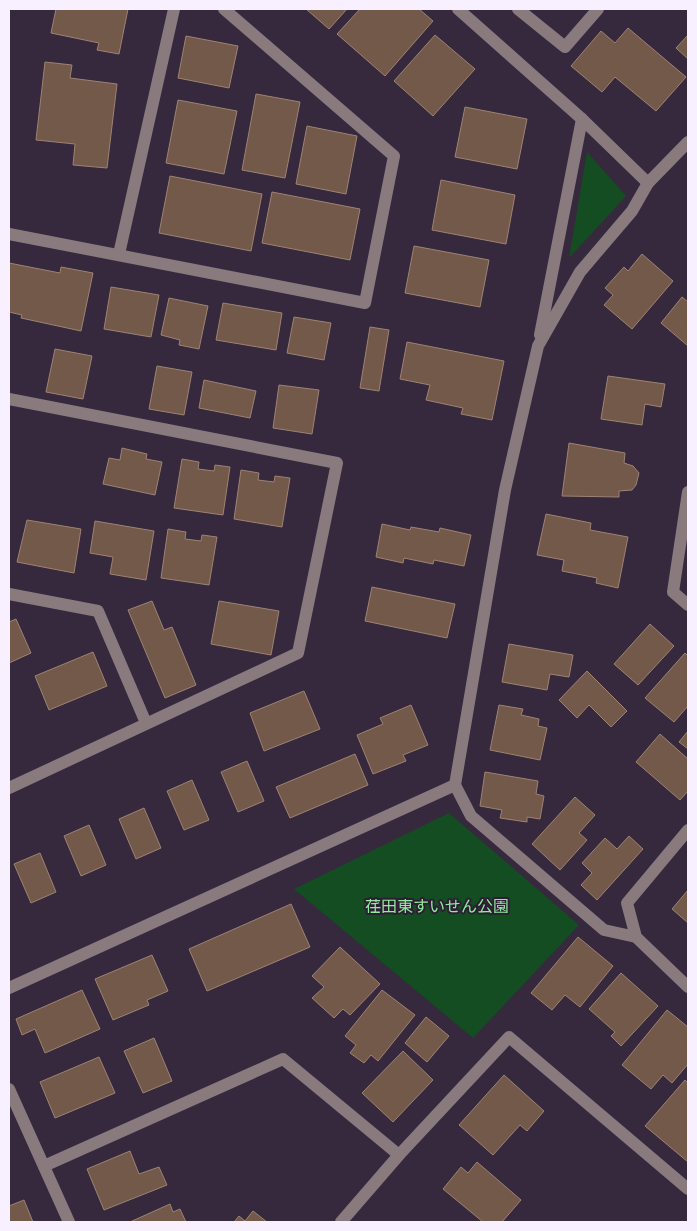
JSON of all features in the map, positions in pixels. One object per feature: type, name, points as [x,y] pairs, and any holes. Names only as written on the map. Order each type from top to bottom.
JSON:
[{"type":"street","points":[[119,254],[174,9]]},
{"type":"street","points":[[9,234],[119,254],[365,304],[394,156],[224,9]]},
{"type":"street","points":[[458,9],[582,119],[648,183]]},
{"type":"street","points":[[518,9],[565,47],[598,9]]},
{"type":"street","points":[[582,119],[538,346],[505,490],[455,785],[471,816],[604,930],[636,937],[688,987]]},
{"type":"street","points":[[538,346],[580,272],[632,211],[648,183],[688,142]]},
{"type":"street","points":[[9,399],[337,463],[298,653],[9,788]]},
{"type":"street","points":[[688,492],[673,592],[688,605]]},
{"type":"street","points":[[9,594],[98,611],[146,723]]},
{"type":"street","points":[[9,988],[455,785]]},
{"type":"street","points":[[636,937],[627,902],[688,830]]},
{"type":"street","points":[[341,1222],[399,1155],[508,1037],[688,1189]]},
{"type":"street","points":[[44,1166],[283,1059],[399,1155]]},
{"type":"street","points":[[9,1088],[69,1222]]},
{"type":"green space","points":[[587,152],[626,196],[569,258]]},
{"type":"green space","name":"荏田東すいせん公園","points":[[449,813],[579,925],[473,1038],[294,889]]},
{"type":"building","points":[[56,9],[128,9],[119,54],[97,50],[99,43],[51,33]]},
{"type":"building","points":[[306,9],[347,9],[329,29]]},
{"type":"building","points":[[360,9],[419,9],[433,21],[385,76],[337,34]]},
{"type":"building","points":[[628,28],[686,77],[656,111],[615,77],[602,92],[571,66],[601,31],[615,43]]},
{"type":"building","points":[[435,35],[475,69],[433,116],[394,81]]},
{"type":"building","points":[[688,35],[688,59],[676,48]]},
{"type":"building","points":[[186,36],[238,46],[229,88],[178,78]]},
{"type":"building","points":[[45,62],[72,65],[70,78],[117,84],[107,168],[73,165],[75,144],[36,140]]},
{"type":"building","points":[[256,94],[300,102],[285,178],[242,170]]},
{"type":"building","points":[[178,100],[237,111],[224,174],[166,163]]},
{"type":"building","points":[[465,107],[527,119],[517,169],[455,157]]},
{"type":"building","points":[[307,126],[357,136],[346,194],[296,184]]},
{"type":"building","points":[[170,176],[262,194],[251,251],[159,233]]},
{"type":"building","points":[[441,180],[515,195],[506,244],[432,230]]},
{"type":"building","points":[[272,192],[360,209],[350,260],[262,243]]},
{"type":"building","points":[[414,246],[489,260],[480,307],[405,293]]},
{"type":"building","points":[[642,254],[673,281],[632,329],[604,305],[613,295],[605,288],[624,267],[628,271]]},
{"type":"building","points":[[9,263],[60,273],[61,267],[93,273],[81,331],[21,318],[22,315],[9,312]]},
{"type":"building","points":[[111,287],[159,295],[151,337],[104,329]]},
{"type":"building","points":[[682,297],[688,302],[688,346],[661,323]]},
{"type":"building","points":[[169,298],[208,306],[199,349],[179,345],[180,340],[161,335]]},
{"type":"building","points":[[223,303],[282,313],[276,350],[216,340]]},
{"type":"building","points":[[294,317],[331,323],[324,360],[287,353]]},
{"type":"building","points":[[370,327],[389,330],[379,391],[360,388]]},
{"type":"building","points":[[407,342],[504,361],[492,420],[461,414],[463,408],[426,400],[430,385],[400,379]]},
{"type":"building","points":[[55,349],[92,356],[83,399],[46,392]]},
{"type":"building","points":[[157,366],[192,372],[184,415],[149,409]]},
{"type":"building","points":[[608,376],[665,384],[661,407],[645,404],[642,425],[601,419]]},
{"type":"building","points":[[204,380],[256,391],[250,418],[199,408]]},
{"type":"building","points":[[279,385],[319,390],[312,434],[273,428]]},
{"type":"building","points":[[569,443],[625,453],[624,463],[633,466],[639,473],[636,485],[632,490],[619,491],[619,497],[562,496]]},
{"type":"building","points":[[122,448],[147,454],[146,459],[162,462],[155,495],[103,484],[109,458],[120,460]]},
{"type":"building","points":[[182,459],[199,462],[198,469],[214,471],[215,465],[230,467],[223,515],[174,508]]},
{"type":"building","points":[[241,470],[259,473],[258,480],[274,482],[275,476],[290,478],[282,527],[234,519]]},
{"type":"building","points":[[546,514],[591,523],[590,530],[628,537],[618,588],[596,583],[597,578],[562,571],[564,560],[537,555]]},
{"type":"building","points":[[27,520],[81,529],[74,573],[17,562]]},
{"type":"building","points":[[95,521],[154,531],[146,580],[110,574],[113,557],[90,553]]},
{"type":"building","points":[[382,524],[410,530],[411,527],[439,532],[440,528],[471,535],[464,566],[434,560],[433,564],[404,558],[403,563],[376,557]]},
{"type":"building","points":[[168,529],[186,532],[185,539],[201,541],[202,535],[217,537],[209,585],[161,578]]},
{"type":"building","points":[[372,587],[455,604],[447,638],[365,621]]},
{"type":"building","points":[[152,601],[164,630],[172,627],[196,685],[165,698],[128,610]]},
{"type":"building","points":[[219,601],[279,611],[271,655],[211,644]]},
{"type":"building","points":[[16,619],[31,653],[9,663],[9,622]]},
{"type":"building","points":[[650,624],[674,646],[638,685],[614,664]]},
{"type":"building","points":[[509,644],[573,655],[569,677],[550,674],[547,690],[502,682]]},
{"type":"building","points":[[93,652],[107,686],[49,710],[35,676]]},
{"type":"building","points":[[685,653],[688,656],[688,706],[674,722],[645,698]]},
{"type":"building","points":[[587,671],[627,711],[611,727],[589,705],[577,718],[559,700]]},
{"type":"building","points":[[304,691],[320,729],[264,751],[250,713]]},
{"type":"building","points":[[411,705],[428,745],[403,755],[406,761],[373,774],[357,735],[383,724],[380,718]]},
{"type":"building","points":[[499,705],[523,709],[521,715],[539,719],[538,726],[547,728],[540,760],[490,750]]},
{"type":"building","points":[[688,731],[688,749],[679,742]]},
{"type":"building","points":[[660,734],[688,759],[688,791],[680,800],[636,762]]},
{"type":"building","points":[[355,754],[368,785],[290,818],[276,787]]},
{"type":"building","points":[[247,761],[264,801],[238,812],[221,772]]},
{"type":"building","points":[[485,772],[538,781],[536,794],[544,796],[540,819],[527,817],[527,822],[500,818],[502,810],[480,806]]},
{"type":"building","points":[[192,780],[209,820],[184,830],[167,791]]},
{"type":"building","points":[[575,797],[595,815],[579,833],[587,840],[560,870],[532,844]]},
{"type":"building","points":[[144,808],[161,848],[136,859],[119,819]]},
{"type":"building","points":[[89,825],[106,865],[81,876],[64,836]]},
{"type":"building","points":[[629,836],[643,849],[597,900],[581,885],[592,873],[582,863],[605,838],[617,849]]},
{"type":"building","points":[[40,853],[56,892],[31,903],[14,864]]},
{"type":"building","points":[[688,890],[688,923],[672,909]]},
{"type":"building","points":[[291,904],[310,947],[207,991],[189,949]]},
{"type":"building","points":[[578,937],[613,966],[580,1007],[565,995],[552,1010],[531,993]]},
{"type":"building","points":[[340,947],[380,984],[350,1015],[343,1009],[334,1018],[312,998],[324,987],[312,976]]},
{"type":"building","points":[[152,955],[168,991],[147,1000],[149,1005],[113,1020],[95,979]]},
{"type":"building","points":[[621,973],[658,1006],[621,1046],[611,1036],[615,1032],[589,1009]]},
{"type":"building","points":[[82,990],[100,1029],[45,1053],[35,1029],[22,1035],[16,1019]]},
{"type":"building","points":[[382,990],[415,1015],[378,1061],[371,1055],[364,1063],[350,1053],[356,1045],[345,1036]]},
{"type":"building","points":[[667,1010],[688,1027],[688,1064],[672,1083],[663,1075],[651,1089],[622,1065]]},
{"type":"building","points":[[426,1017],[449,1036],[427,1062],[405,1043]]},
{"type":"building","points":[[154,1038],[172,1081],[143,1093],[124,1051]]},
{"type":"building","points":[[403,1051],[433,1080],[393,1122],[362,1093]]},
{"type":"building","points":[[99,1057],[115,1093],[55,1118],[40,1082]]},
{"type":"building","points":[[504,1075],[544,1111],[527,1131],[520,1125],[493,1155],[459,1125]]},
{"type":"building","points":[[685,1080],[688,1083],[688,1162],[645,1126]]},
{"type":"building","points":[[130,1151],[139,1174],[159,1167],[167,1185],[104,1210],[87,1169]]},
{"type":"building","points":[[477,1162],[521,1200],[502,1222],[483,1222],[443,1189],[461,1167],[468,1173]]},
{"type":"building","points":[[24,1200],[33,1222],[9,1222],[9,1206]]},
{"type":"building","points":[[170,1204],[173,1212],[180,1209],[186,1222],[130,1222]]},
{"type":"building","points":[[253,1211],[267,1222],[234,1222],[239,1216],[245,1221]]}]
